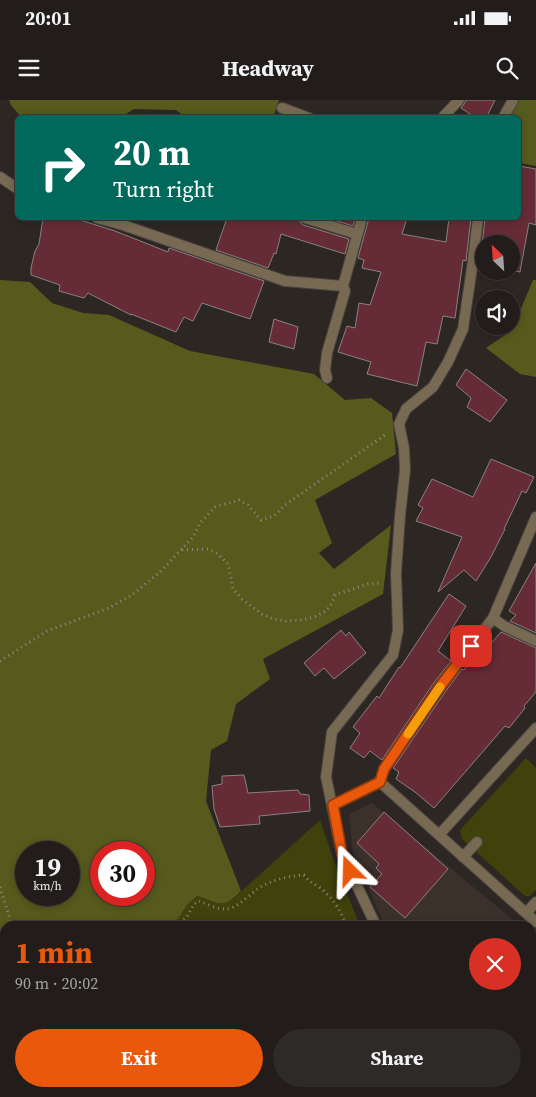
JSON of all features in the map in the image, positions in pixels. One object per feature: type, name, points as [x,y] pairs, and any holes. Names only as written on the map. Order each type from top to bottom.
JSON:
[{"type":"street","points":[[445,115],[459,100]]},
{"type":"street","points":[[505,115],[513,100]]},
{"type":"street","points":[[282,108],[301,115]]},
{"type":"street","points":[[0,177],[15,188]]},
{"type":"street","points":[[104,220],[285,281],[343,286]]},
{"type":"street","points":[[312,220],[358,234]]},
{"type":"street","points":[[327,378],[325,370],[327,353],[345,291],[343,286],[362,220]]},
{"type":"street","points":[[374,921],[342,854],[326,777],[332,732],[393,655],[398,630],[396,573],[400,516],[406,470],[399,424],[406,409],[432,387],[448,362],[463,329],[474,261],[478,220]]},
{"type":"street","points":[[333,805],[380,782],[384,769],[439,688],[493,618],[536,517]]},
{"type":"street","points":[[493,618],[504,626],[536,641]]},
{"type":"street","points":[[439,835],[536,728]]},
{"type":"street","points":[[380,782],[535,921]]},
{"type":"street","points":[[463,857],[477,842]]},
{"type":"street","points":[[526,914],[536,902]]},
{"type":"path","points":[[0,661],[47,631],[109,608],[132,595],[155,576],[181,550],[193,537],[200,523],[215,507],[239,500],[248,504],[261,520],[274,516],[285,506],[388,434],[399,424]]},
{"type":"path","points":[[181,550],[208,550],[218,554],[228,564],[233,589],[242,599],[262,614],[273,619],[286,621],[314,617],[326,611],[335,595],[368,584],[397,584]]},
{"type":"path","points":[[182,921],[187,917],[194,904],[199,901],[228,910],[261,887],[275,880],[293,875],[304,875],[309,881],[320,888],[338,906],[344,921]]},
{"type":"path","points":[[0,887],[10,921]]},
{"type":"shaded area","points":[[526,758],[536,768],[536,890],[530,896],[525,896],[462,839],[460,830]]},
{"type":"shaded area","points":[[372,803],[512,919],[510,921],[383,921],[353,853],[349,814]]},
{"type":"shaded area","points":[[320,820],[358,921],[175,921],[187,905],[197,896],[218,903],[233,899]]},
{"type":"green space","points":[[9,100],[279,100],[274,115],[182,115],[176,110],[134,109],[124,115],[19,115]]},
{"type":"green space","points":[[518,100],[536,100],[536,166],[521,163],[521,115],[508,115]]},
{"type":"green space","points":[[0,280],[30,282],[52,303],[83,313],[109,315],[190,351],[314,374],[345,400],[371,398],[392,413],[396,454],[315,500],[332,543],[319,553],[334,569],[391,525],[383,594],[263,659],[270,679],[236,704],[227,741],[211,750],[206,801],[241,891],[225,903],[216,903],[197,896],[187,905],[175,921],[0,921]]},
{"type":"green space","points":[[533,280],[536,280],[536,377],[520,374],[486,348],[505,335],[520,335],[520,311]]},
{"type":"building","points":[[466,100],[495,100],[488,115],[472,115],[461,108]]},
{"type":"building","points":[[521,166],[536,169],[536,225],[529,223],[520,272],[520,235],[483,235],[485,220],[521,220]]},
{"type":"building","points":[[43,220],[80,220],[115,231],[168,252],[169,248],[264,281],[250,319],[202,303],[193,321],[184,317],[176,332],[131,315],[88,293],[84,298],[59,291],[60,285],[31,275],[35,251],[39,244]]},
{"type":"building","points":[[226,220],[299,220],[303,225],[349,239],[345,254],[281,234],[276,254],[274,253],[268,268],[216,250]]},
{"type":"building","points":[[334,220],[354,220],[353,226]]},
{"type":"building","points":[[368,220],[406,220],[402,234],[446,242],[449,220],[471,220],[466,261],[463,260],[455,318],[443,316],[437,344],[426,342],[417,386],[367,374],[371,362],[338,352],[347,326],[355,328],[359,303],[370,305],[381,272],[362,268],[364,260],[358,258]]},
{"type":"building","points":[[274,319],[298,327],[294,349],[269,342]]},
{"type":"building","points":[[466,369],[507,400],[490,422],[467,407],[471,398],[456,385]]},
{"type":"building","points":[[491,459],[534,477],[526,493],[522,491],[491,557],[476,581],[464,570],[438,592],[462,537],[416,521],[423,508],[418,505],[432,479],[473,497]]},
{"type":"building","points":[[536,563],[536,633],[510,621],[516,615],[509,611]]},
{"type":"building","points":[[449,594],[466,606],[438,651],[451,661],[433,684],[382,760],[370,751],[364,758],[350,748],[360,733],[353,727],[377,696],[379,698]]},
{"type":"building","points":[[341,630],[346,636],[349,632],[366,653],[334,679],[324,668],[315,676],[304,663]]},
{"type":"building","points":[[501,632],[536,648],[536,692],[509,728],[505,726],[434,808],[396,779],[399,772],[393,768],[462,669],[464,670],[470,662],[472,665]]},
{"type":"building","points":[[244,775],[248,793],[298,790],[300,794],[309,795],[310,811],[259,816],[260,824],[220,827],[214,809],[212,786],[222,784],[222,776]]},
{"type":"building","points":[[384,812],[448,869],[405,918],[370,887],[382,874],[376,868],[379,864],[357,843]]},
{"type":"slow traffic","points":[[408,734],[440,687]]},
{"type":"route","points":[[350,871],[342,854],[333,805],[380,782],[384,769],[439,688],[471,646]]}]
